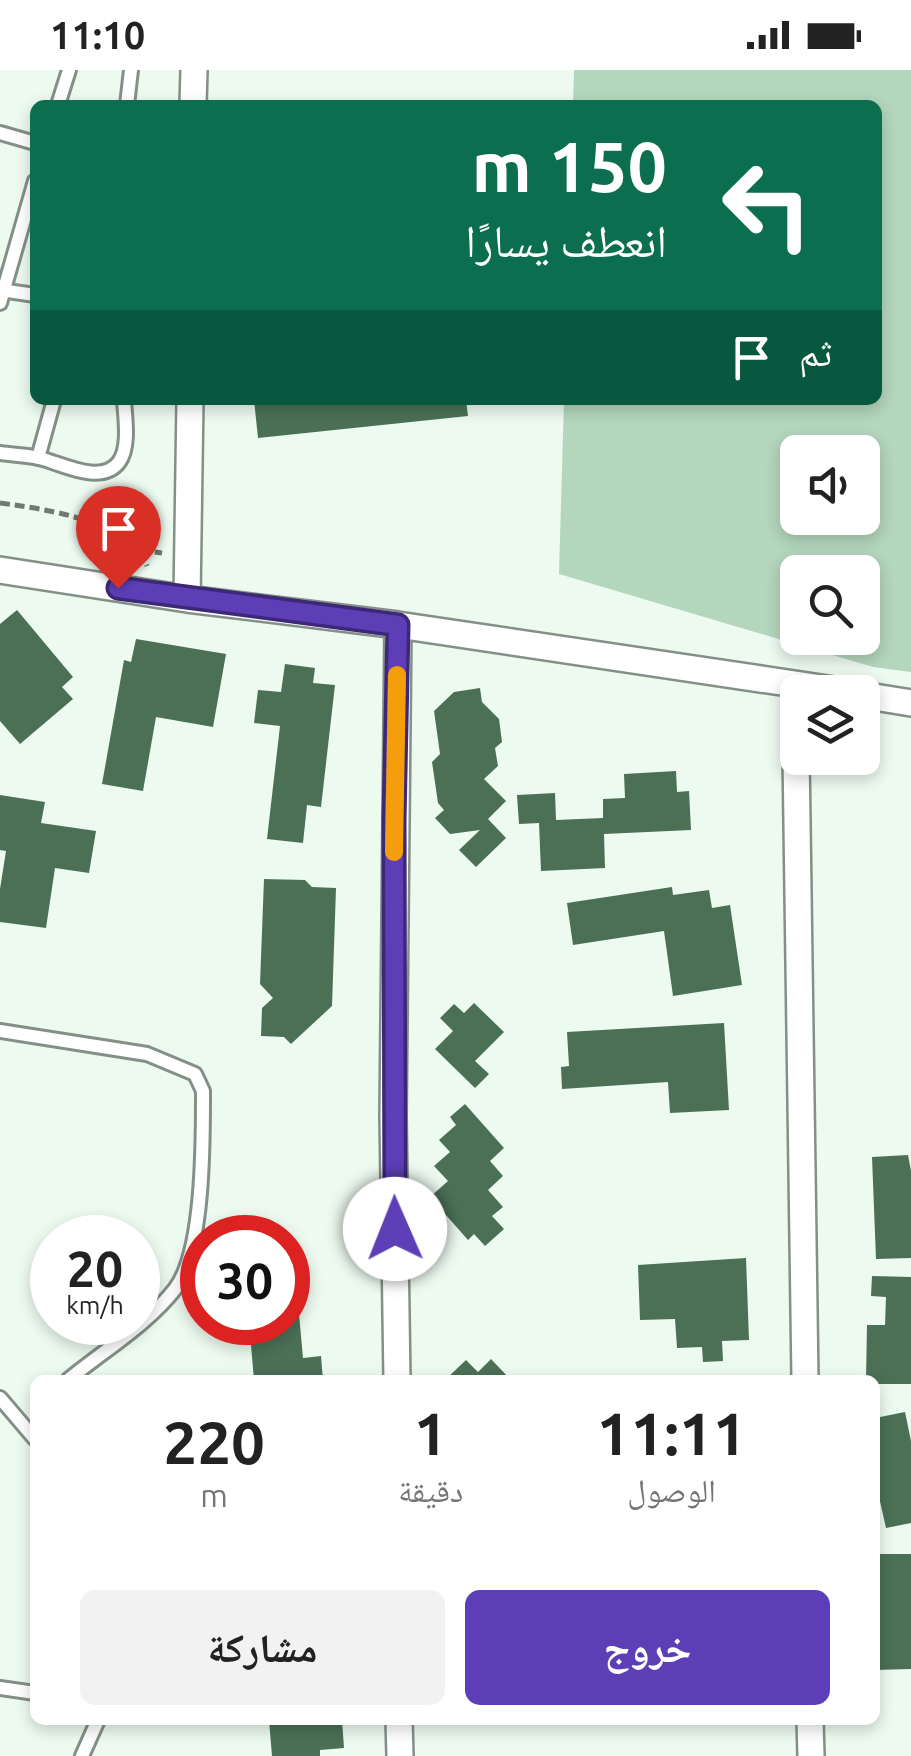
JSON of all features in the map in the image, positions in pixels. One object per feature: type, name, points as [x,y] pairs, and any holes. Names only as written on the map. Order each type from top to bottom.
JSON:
[{"type":"street","points":[[194,70],[194,100]]},
{"type":"street","points":[[187,600],[190,405]]},
{"type":"street","points":[[0,570],[187,600],[398,625],[780,682]]},
{"type":"street","points":[[397,1375],[393,1116],[398,625]]},
{"type":"street","points":[[880,698],[911,702]]},
{"type":"street","points":[[795,775],[805,1375]]},
{"type":"street","points":[[399,1725],[400,1756]]},
{"type":"street","points":[[810,1725],[811,1756]]},
{"type":"lane","points":[[60,100],[70,70]]},
{"type":"lane","points":[[128,100],[131,70]]},
{"type":"lane","points":[[0,133],[30,142]]},
{"type":"lane","points":[[30,198],[1,294],[30,294]]},
{"type":"lane","points":[[38,458],[53,405]]},
{"type":"lane","points":[[0,453],[38,458],[88,473],[106,471],[120,461],[125,443],[124,405]]},
{"type":"lane","points":[[0,1031],[147,1054],[195,1074],[204,1091],[198,1208],[184,1274],[155,1310],[74,1375]]},
{"type":"lane","points":[[0,1398],[30,1432]]},
{"type":"lane","points":[[21,1420],[30,1412]]},
{"type":"lane","points":[[0,1688],[30,1692]]},
{"type":"lane","points":[[82,1756],[96,1725]]},
{"type":"path","points":[[0,503],[48,510],[110,530],[140,550],[158,595]]},
{"type":"green space","points":[[574,70],[911,70],[911,672],[873,667],[832,655],[880,655],[880,555],[780,555],[780,639],[559,574],[564,405],[882,405],[882,100],[573,100]]},
{"type":"building","points":[[255,405],[467,405],[468,416],[258,438]]},
{"type":"building","points":[[17,610],[73,677],[62,687],[73,699],[20,744],[0,721],[0,624]]},
{"type":"building","points":[[136,639],[226,654],[213,727],[156,717],[143,791],[102,784],[124,660],[131,662]]},
{"type":"building","points":[[285,664],[315,668],[313,683],[335,685],[321,807],[307,805],[303,843],[267,839],[280,726],[254,723],[258,690],[281,692]]},
{"type":"building","points":[[480,688],[482,702],[499,719],[502,742],[495,748],[498,766],[484,779],[506,801],[488,819],[506,838],[476,867],[459,850],[480,830],[450,834],[435,818],[444,810],[438,803],[432,762],[440,754],[434,711],[454,692]]},
{"type":"building","points":[[676,771],[677,792],[689,791],[691,830],[604,834],[605,868],[541,871],[539,823],[519,824],[517,795],[555,793],[556,820],[603,818],[603,799],[625,798],[624,774]]},
{"type":"building","points":[[0,795],[45,802],[41,823],[96,831],[89,873],[55,868],[46,928],[0,922],[6,851],[0,850]]},
{"type":"building","points":[[264,879],[305,880],[312,887],[336,888],[332,1006],[291,1044],[284,1037],[261,1036],[262,1008],[273,998],[260,984]]},
{"type":"building","points":[[672,887],[673,895],[709,890],[712,908],[730,905],[742,985],[673,996],[664,931],[573,945],[567,903]]},
{"type":"building","points":[[474,1003],[504,1032],[475,1061],[489,1074],[475,1088],[435,1049],[453,1031],[440,1018],[454,1004],[464,1013]]},
{"type":"building","points":[[724,1023],[729,1110],[670,1113],[668,1082],[562,1089],[561,1067],[569,1066],[567,1032]]},
{"type":"building","points":[[465,1104],[504,1148],[490,1161],[503,1176],[488,1190],[503,1207],[492,1216],[504,1229],[485,1246],[474,1234],[468,1240],[430,1197],[448,1181],[434,1166],[450,1152],[439,1140],[456,1125],[450,1117]]},
{"type":"building","points":[[908,1155],[911,1258],[876,1259],[872,1157]]},
{"type":"building","points":[[746,1258],[749,1340],[722,1341],[723,1361],[703,1362],[702,1347],[677,1348],[675,1319],[640,1320],[638,1265]]},
{"type":"building","points":[[872,1276],[911,1277],[911,1384],[880,1384],[880,1375],[866,1375],[867,1325],[885,1325],[886,1297],[871,1296]]},
{"type":"building","points":[[251,1345],[302,1345],[303,1358],[321,1356],[323,1375],[254,1375]]},
{"type":"building","points":[[491,1359],[506,1375],[450,1375],[466,1360],[478,1372]]},
{"type":"building","points":[[905,1412],[911,1441],[911,1523],[886,1528],[880,1501],[880,1417]]},
{"type":"building","points":[[880,1554],[911,1554],[911,1669],[880,1670]]},
{"type":"building","points":[[269,1725],[342,1725],[344,1748],[320,1750],[320,1756],[272,1756]]},
{"type":"slow traffic","points":[[394,852],[397,675]]},
{"type":"route","points":[[118,588],[398,625],[394,820],[395,1229]]}]
